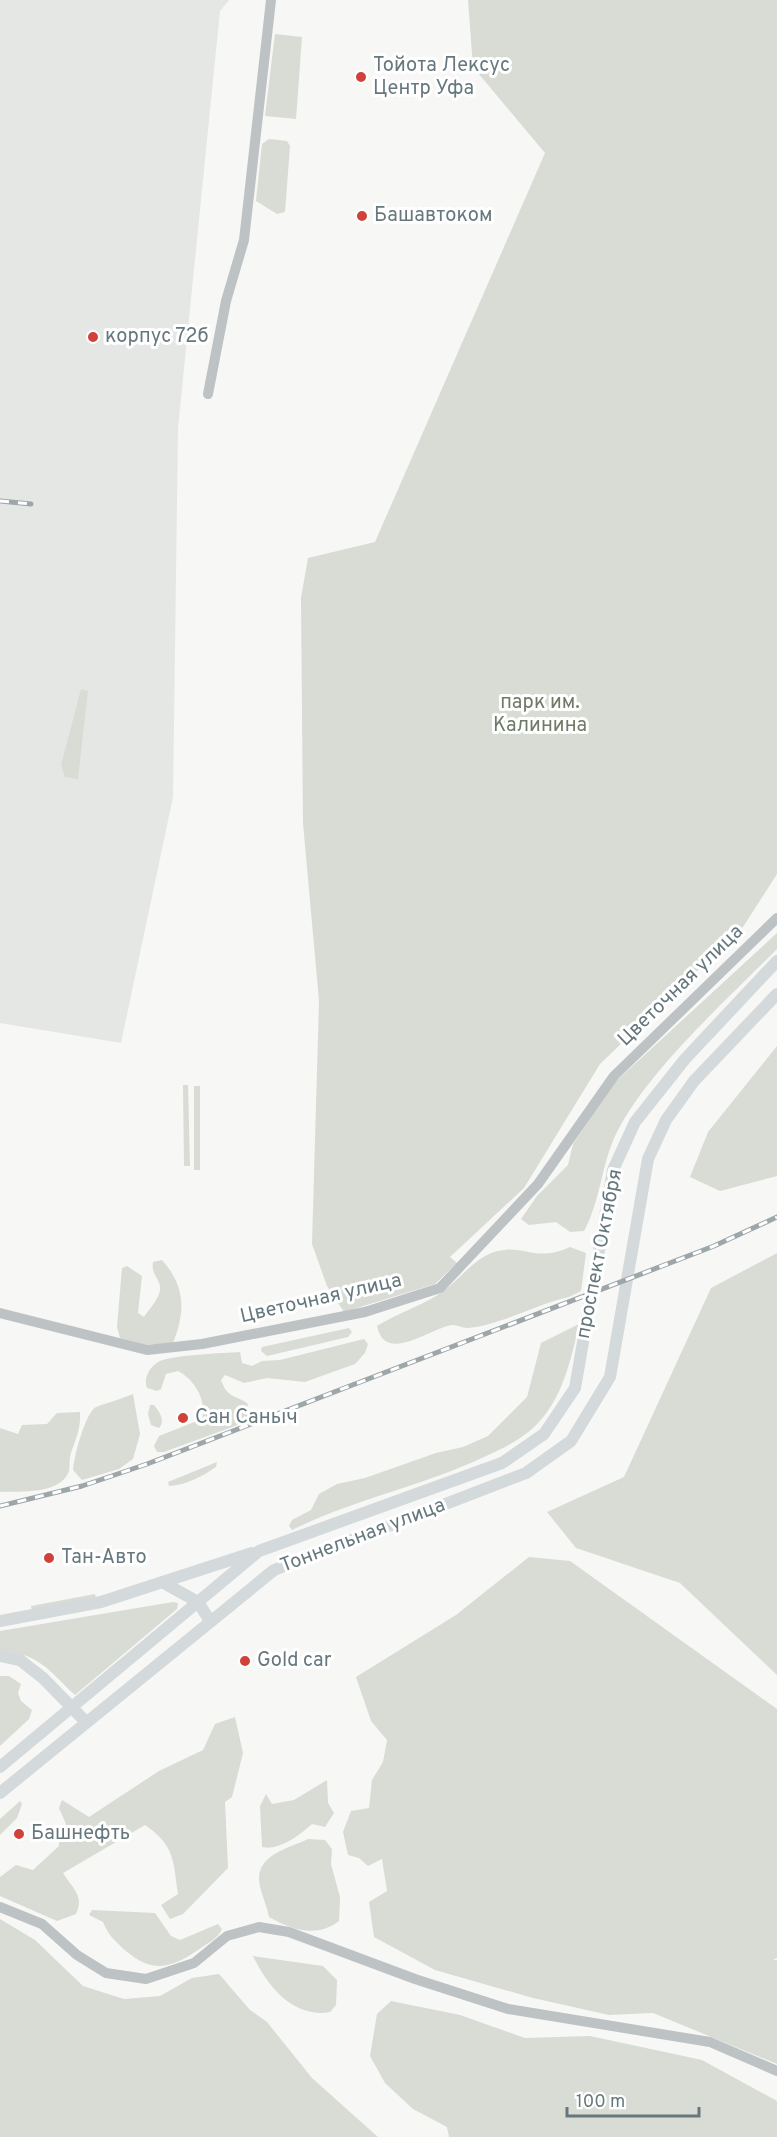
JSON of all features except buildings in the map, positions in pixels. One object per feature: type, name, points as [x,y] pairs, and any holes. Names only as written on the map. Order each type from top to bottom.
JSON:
[{"type":"main road","name":"проспект Октября","points":[[575,1388],[613,1170],[635,1122],[686,1059],[777,961]]},
{"type":"main road","name":"проспект Октября","points":[[610,1377],[648,1159],[666,1120],[694,1082],[777,994]]},
{"type":"main road","name":"Тоннельная улица","points":[[0,1793],[274,1570],[526,1473],[571,1441],[610,1377]]},
{"type":"main road","name":"Тоннельная улица","points":[[0,1767],[259,1551],[502,1463],[544,1434],[575,1388]]},
{"type":"main road","points":[[0,1621],[102,1602],[259,1551]]},
{"type":"main road","points":[[162,1582],[198,1602],[210,1621]]},
{"type":"main road","points":[[0,1656],[20,1660],[86,1722]]},
{"type":"street","points":[[208,394],[226,301],[244,240],[271,0]]},
{"type":"street","name":"Цветочная улица","points":[[0,1314],[147,1350],[202,1344],[365,1312],[440,1288],[538,1184],[614,1076],[777,918]]},
{"type":"street","points":[[0,1907],[42,1924],[77,1955],[106,1973],[146,1979],[194,1963],[227,1936],[259,1927],[289,1932],[415,1979],[508,2009],[710,2042],[777,2071]]},
{"type":"shaded area","points":[[0,0],[229,0],[220,11],[178,428],[173,797],[121,1043],[0,1023]]},
{"type":"green space","name":"парк им. Калинина","points":[[468,0],[777,0],[777,874],[743,927],[600,1064],[524,1188],[450,1257],[457,1263],[435,1284],[344,1312],[327,1286],[312,1244],[319,1001],[303,823],[301,598],[308,558],[375,542],[545,153],[473,67]]},
{"type":"green space","points":[[275,34],[302,37],[296,119],[265,116]]},
{"type":"green space","points":[[269,139],[287,141],[290,146],[285,212],[277,214],[256,201],[262,144]]},
{"type":"green space","points":[[81,689],[88,691],[78,779],[65,777],[61,765]]},
{"type":"green space","points":[[777,933],[777,949],[690,1036],[631,1108],[617,1132],[607,1157],[594,1207],[584,1231],[570,1232],[556,1222],[529,1225],[521,1219],[537,1196],[568,1165],[573,1144],[613,1084]]},
{"type":"green space","points":[[777,1046],[777,1176],[720,1191],[690,1177],[708,1132]]},
{"type":"green space","points":[[183,1085],[188,1085],[190,1166],[184,1166]]},
{"type":"green space","points":[[194,1086],[200,1086],[200,1170],[194,1170]]},
{"type":"green space","points":[[570,1247],[586,1253],[581,1291],[569,1297],[492,1323],[467,1328],[453,1325],[444,1327],[399,1344],[389,1343],[382,1337],[377,1326],[442,1292],[475,1263],[490,1254],[507,1249],[548,1253]]},
{"type":"green space","points":[[777,1253],[777,1675],[680,1583],[576,1548],[547,1512],[624,1477],[711,1288]]},
{"type":"green space","points":[[162,1260],[175,1279],[181,1299],[180,1320],[173,1343],[144,1345],[120,1338],[117,1327],[122,1268],[127,1266],[142,1276],[138,1313],[144,1317],[160,1290],[153,1262]]},
{"type":"green space","points":[[579,1324],[569,1366],[551,1406],[533,1428],[511,1444],[462,1467],[340,1510],[292,1530],[289,1526],[292,1520],[311,1510],[319,1494],[337,1484],[365,1478],[436,1453],[463,1447],[488,1436],[527,1397],[541,1343]]},
{"type":"green space","points":[[349,1328],[352,1332],[348,1337],[267,1356],[261,1351],[262,1347]]},
{"type":"green space","points":[[364,1339],[368,1344],[365,1353],[355,1364],[305,1382],[267,1378],[244,1383],[225,1375],[221,1380],[226,1390],[247,1403],[251,1417],[243,1423],[164,1452],[157,1452],[154,1446],[159,1436],[202,1419],[203,1412],[198,1391],[189,1379],[178,1371],[166,1374],[161,1389],[157,1391],[147,1388],[148,1373],[160,1361],[187,1356],[240,1352],[242,1363],[252,1366],[262,1361],[280,1360]]},
{"type":"green space","points":[[133,1394],[140,1434],[133,1459],[119,1469],[82,1480],[73,1470],[84,1426],[92,1411],[96,1407]]},
{"type":"green space","points":[[150,1405],[154,1405],[161,1416],[162,1422],[159,1428],[151,1425],[148,1414]]},
{"type":"green space","points":[[80,1412],[79,1428],[65,1479],[49,1488],[39,1490],[0,1492],[0,1428],[18,1434],[22,1425],[47,1424],[57,1413]]},
{"type":"green space","points":[[217,1462],[216,1467],[200,1477],[169,1486],[168,1482]]},
{"type":"green space","points":[[529,1557],[570,1561],[777,1709],[777,1958],[773,1960],[777,1960],[777,2064],[653,2013],[609,2015],[533,1998],[435,1970],[374,1937],[369,1902],[387,1891],[382,1859],[368,1866],[359,1858],[348,1855],[343,1832],[351,1811],[369,1808],[372,1780],[383,1762],[387,1740],[371,1721],[356,1677],[456,1615]]},
{"type":"green space","points":[[95,1594],[96,1599],[32,1611],[31,1606]]},
{"type":"green space","points":[[178,1603],[177,1609],[75,1695],[34,1659],[13,1652],[0,1651],[0,1631]]},
{"type":"green space","points":[[0,1676],[9,1676],[21,1684],[18,1693],[21,1701],[32,1710],[29,1719],[0,1746]]},
{"type":"green space","points":[[235,1717],[243,1753],[232,1797],[225,1802],[228,1868],[183,1914],[170,1919],[161,1905],[178,1894],[173,1863],[162,1840],[145,1825],[63,1873],[78,1897],[76,1914],[57,1921],[0,1896],[0,1877],[16,1865],[33,1870],[59,1846],[59,1836],[66,1824],[59,1808],[62,1800],[89,1817],[159,1771],[203,1750],[215,1724]]},
{"type":"green space","points":[[327,1780],[328,1803],[334,1813],[325,1827],[312,1824],[282,1844],[269,1848],[262,1847],[260,1806],[266,1794],[272,1804],[294,1800]]},
{"type":"green space","points":[[20,1801],[22,1804],[17,1818],[0,1835],[0,1819]]},
{"type":"green space","points":[[308,1839],[325,1840],[332,1849],[331,1864],[340,1897],[339,1921],[313,1931],[295,1928],[269,1917],[259,1880],[260,1871],[269,1858]]},
{"type":"green space","points":[[92,1910],[155,1913],[171,1936],[180,1940],[218,1924],[222,1929],[215,1938],[179,1961],[161,1966],[153,1965],[135,1958],[115,1941],[103,1922],[89,1915]]},
{"type":"green space","points":[[0,1919],[35,1940],[83,1986],[124,1999],[160,1996],[192,1978],[219,1974],[250,2010],[267,2022],[312,2078],[378,2137],[0,2137]]},
{"type":"green space","points":[[253,1956],[323,1966],[337,1980],[336,2005],[330,2012],[317,2013],[294,2005],[274,1989]]},
{"type":"green space","points":[[391,2001],[460,2015],[525,2038],[590,2036],[702,2060],[777,2101],[777,2137],[449,2137],[447,2127],[413,2109],[385,2083],[370,2056],[377,2014]]},
{"type":"railway","points":[[0,501],[31,504]]},
{"type":"railway","points":[[0,1506],[82,1486],[147,1464],[714,1246],[777,1217]]},
{"type":"place","name":"Тойота Лексус Центр Уфа","points":[[361,77]]},
{"type":"place","name":"Башавтоком","points":[[362,216]]},
{"type":"place","name":"корпус 72б","points":[[93,337]]},
{"type":"place","name":"Сан Саныч","points":[[183,1418]]},
{"type":"place","name":"Тан-Авто","points":[[49,1558]]},
{"type":"place","name":"Gold car","points":[[245,1661]]},
{"type":"place","name":"Башнефть","points":[[19,1834]]}]
